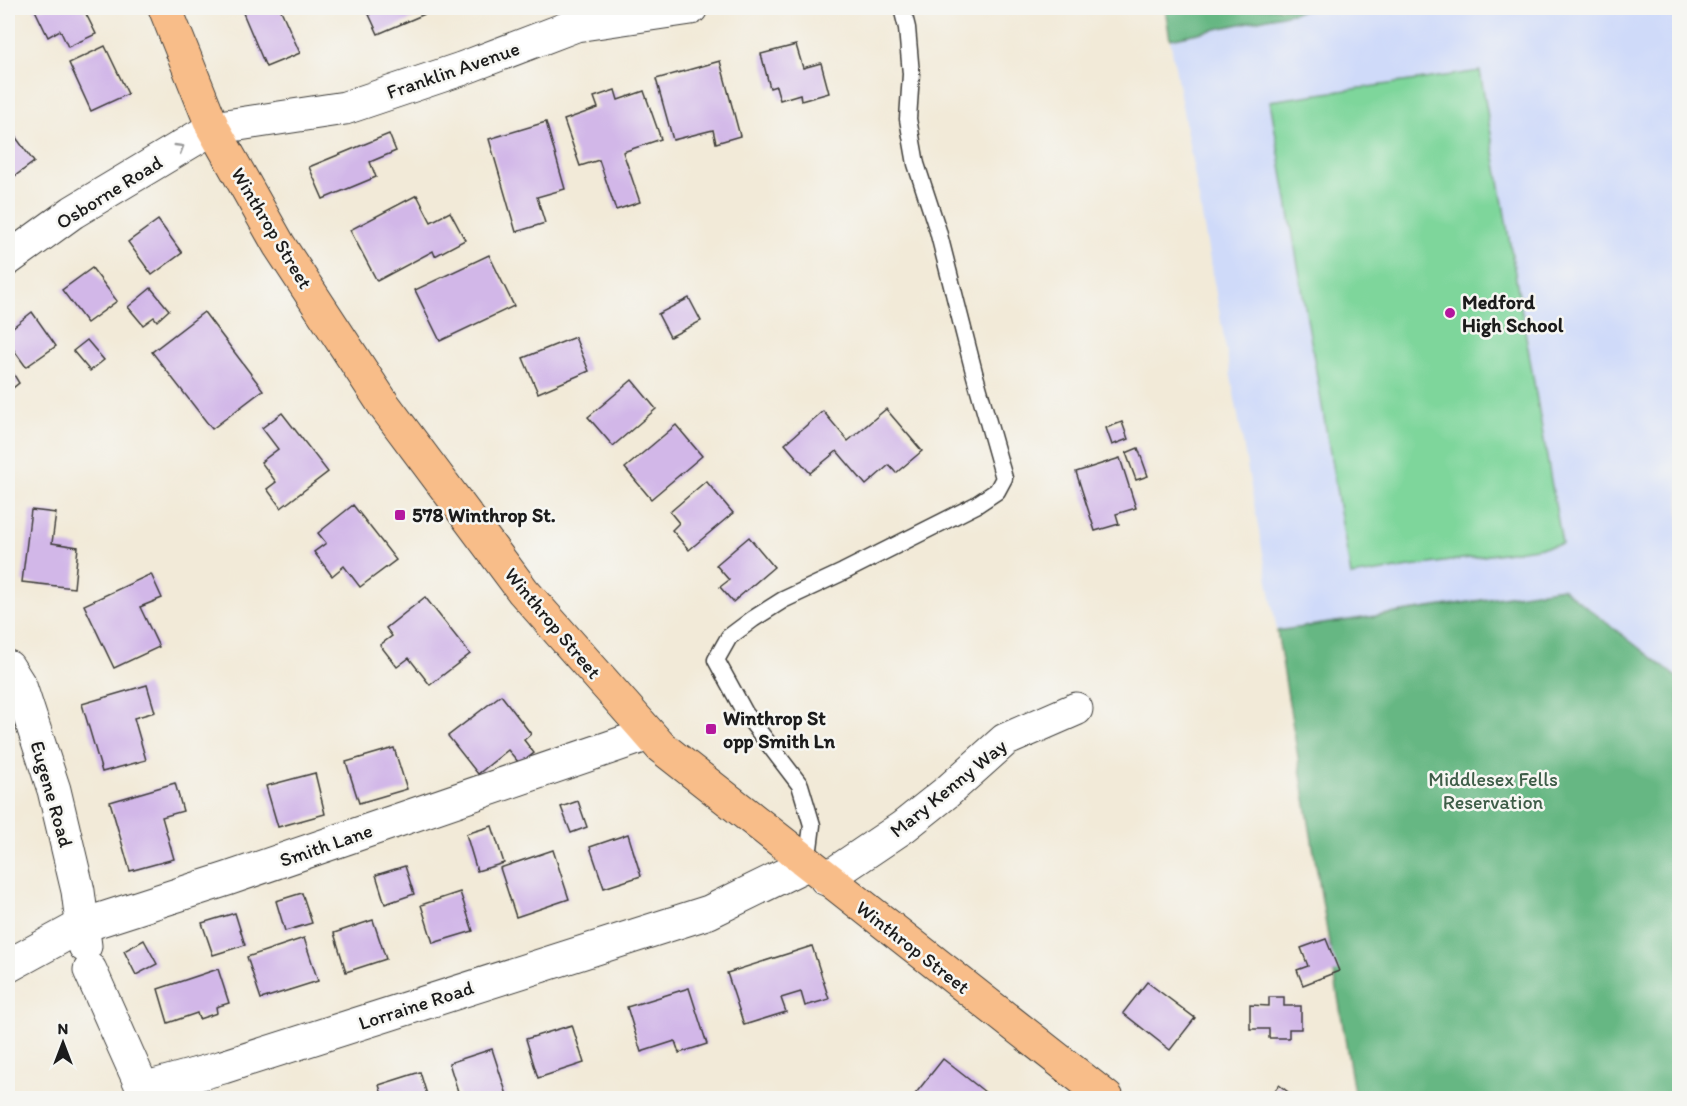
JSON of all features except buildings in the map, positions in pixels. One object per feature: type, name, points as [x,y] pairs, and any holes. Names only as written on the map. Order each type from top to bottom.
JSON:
[{"type":"main road","name":"Winthrop Street","points":[[165,8],[213,128],[279,245],[384,405],[523,591],[661,747],[1107,1098]]},
{"type":"street","name":"Franklin Avenue","points":[[213,128],[345,108],[461,69],[578,16],[691,8]]},
{"type":"street","name":"Osborne Road","points":[[8,259],[73,212],[213,128]]},
{"type":"street","name":"Eugene Road","points":[[8,667],[20,686],[54,790],[78,891],[81,926]]},
{"type":"street","name":"Mary Kenny Way","points":[[817,871],[903,827],[947,792],[1005,740],[1076,709]]},
{"type":"street","name":"Smith Lane","points":[[8,966],[81,926],[238,876],[649,734]]},
{"type":"street","name":"Lorraine Road","points":[[81,926],[89,966],[143,1089],[223,1067],[709,912],[817,871]]},
{"type":"lane","points":[[817,871],[812,825],[800,785],[745,713],[716,660],[729,637],[783,600],[976,505],[997,491],[1004,478],[938,231],[916,164],[908,119],[910,74],[907,28],[902,8]]},
{"type":"shaded area","name":"Medford High School","points":[[1315,8],[1679,8],[1679,679],[1562,588],[1277,631],[1170,39]]},
{"type":"green space","points":[[1165,8],[1315,8],[1170,39]]},
{"type":"green space","points":[[1480,71],[1562,544],[1351,576],[1270,101]]},
{"type":"green space","name":"Middlesex Fells Reservation","points":[[1562,588],[1679,679],[1679,1098],[1355,1098],[1277,631]]},
{"type":"place","name":"Medford High School","points":[[1450,313]]},
{"type":"place","name":"578 Winthrop St.","points":[[400,515]]},
{"type":"place","name":"Winthrop St opp Smith Ln","points":[[711,729]]}]
